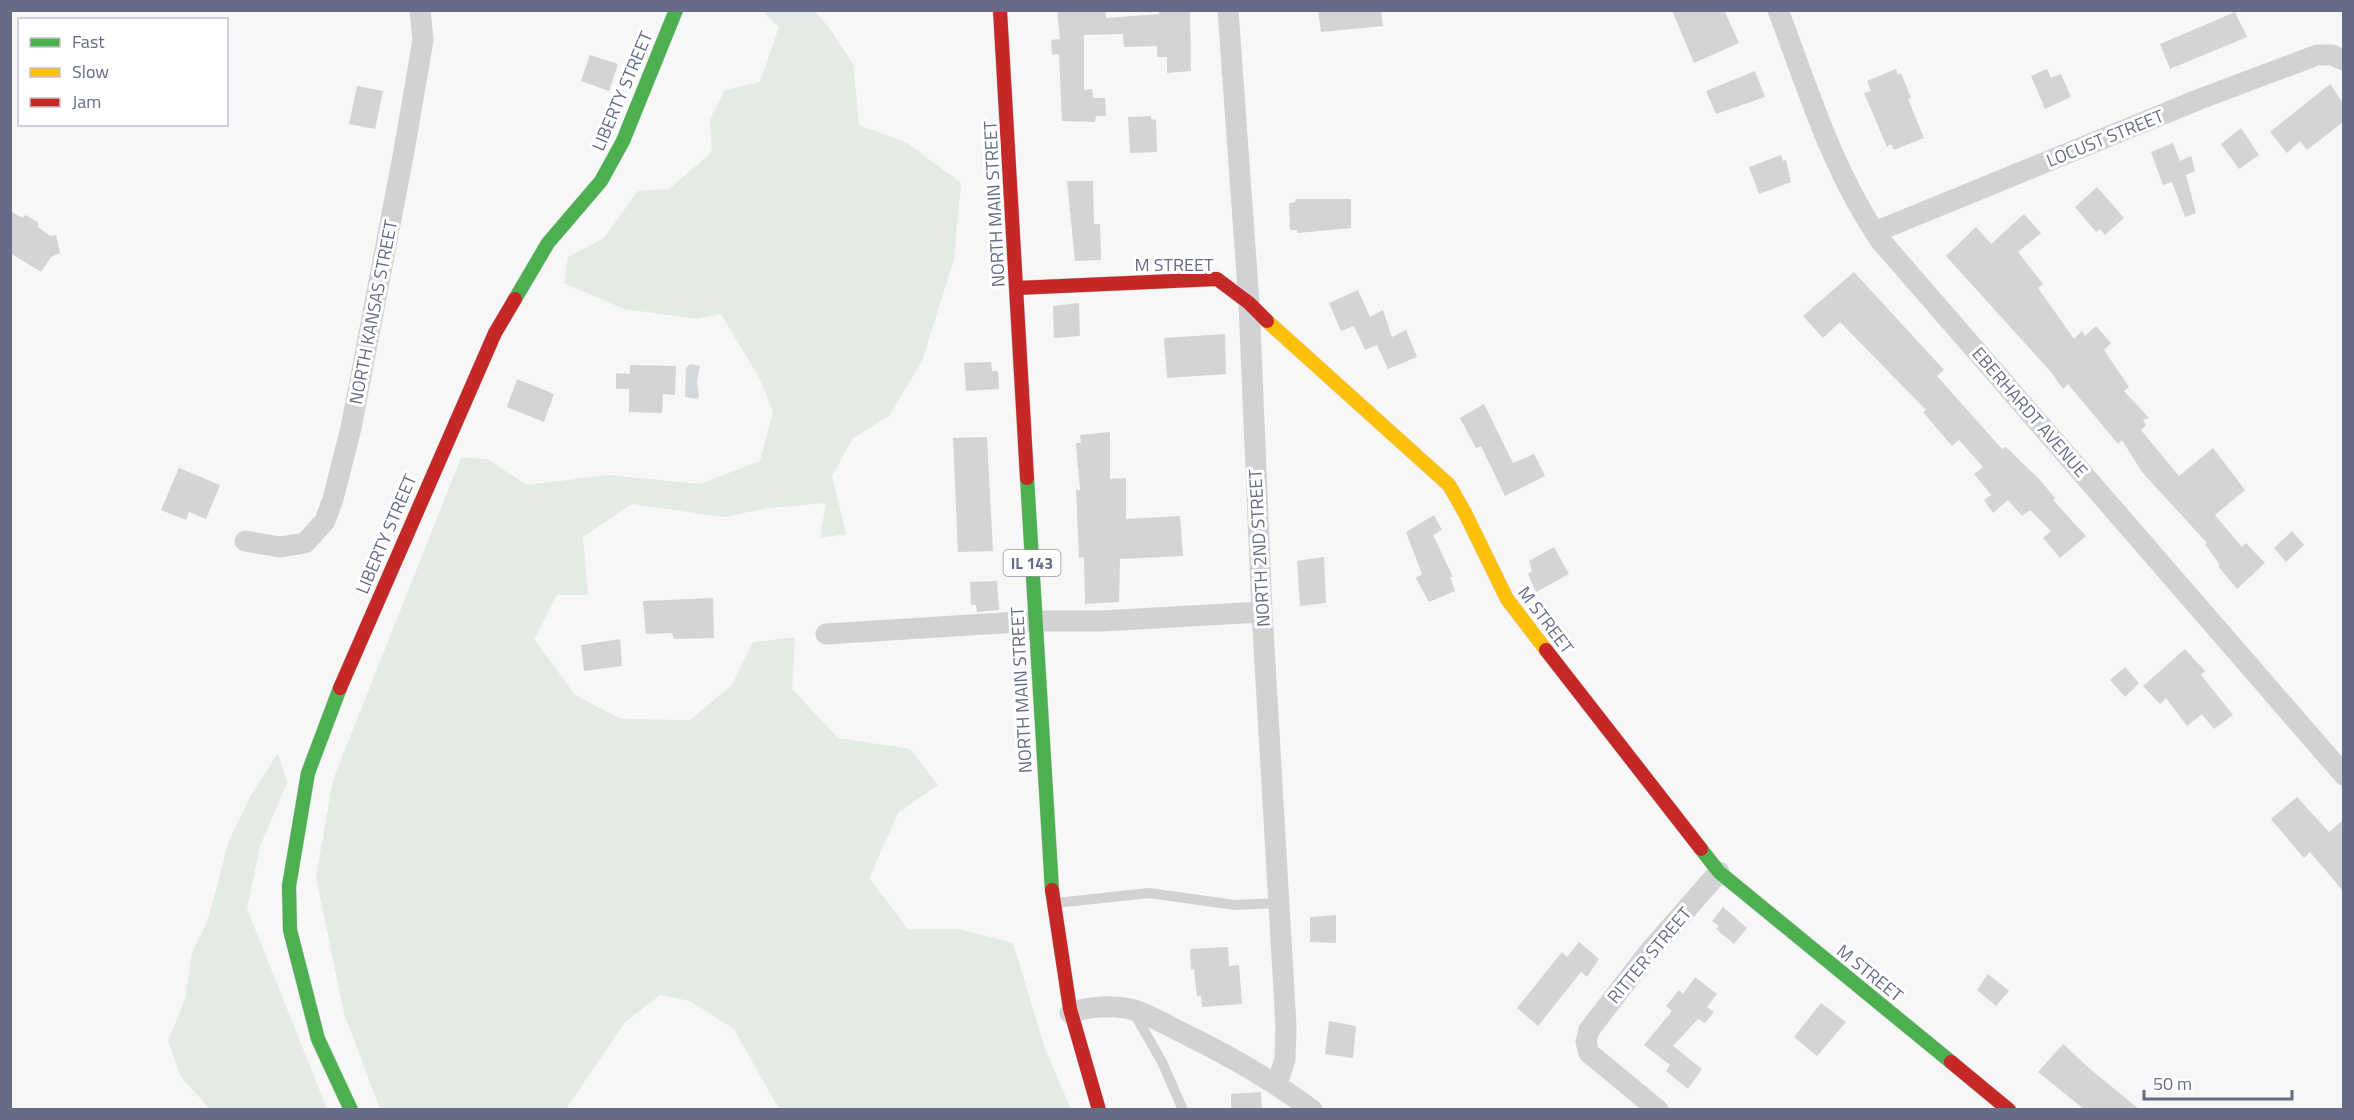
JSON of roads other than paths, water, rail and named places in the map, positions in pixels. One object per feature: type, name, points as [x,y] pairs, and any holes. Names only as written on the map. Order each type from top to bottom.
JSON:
[{"type":"street","name":"NORTH KANSAS STREET","points":[[245,541],[279,547],[305,543],[325,521],[333,500],[351,428],[404,151],[423,40],[420,10]]},
{"type":"street","name":"LIBERTY STREET","points":[[351,1110],[318,1039],[290,930],[289,886],[308,773],[340,687],[495,333],[548,243],[601,181],[623,141],[676,10]]},
{"type":"street","name":"NORTH MAIN STREET","points":[[1000,10],[1055,935],[1070,1013],[1099,1110]]},
{"type":"street","name":"NORTH 2ND STREET","points":[[1228,10],[1249,303],[1262,612],[1286,1026],[1284,1059],[1277,1084]]},
{"type":"street","name":"EBERHARDT AVENUE","points":[[1778,10],[1833,157],[1875,232],[2343,775]]},
{"type":"street","name":"LOCUST STREET","points":[[1875,232],[2317,55],[2341,58]]},
{"type":"street","name":"M STREET","points":[[1017,288],[1217,279],[1249,303],[1286,340],[1449,484],[1459,498],[1492,576],[1507,599],[1719,872],[2009,1110]]},
{"type":"street","points":[[826,634],[1035,621],[1101,621],[1262,612]]},
{"type":"street","name":"RITTER STREET","points":[[1658,1110],[1589,1053],[1587,1042],[1589,1030],[1649,952],[1719,872]]},
{"type":"street","points":[[1070,1013],[1105,1007],[1132,1010],[1218,1050],[1277,1084],[1312,1110]]},
{"type":"lane","points":[[1053,903],[1149,893],[1235,905],[1278,903]]},
{"type":"lane","points":[[1132,1010],[1162,1062],[1183,1110]]}]
